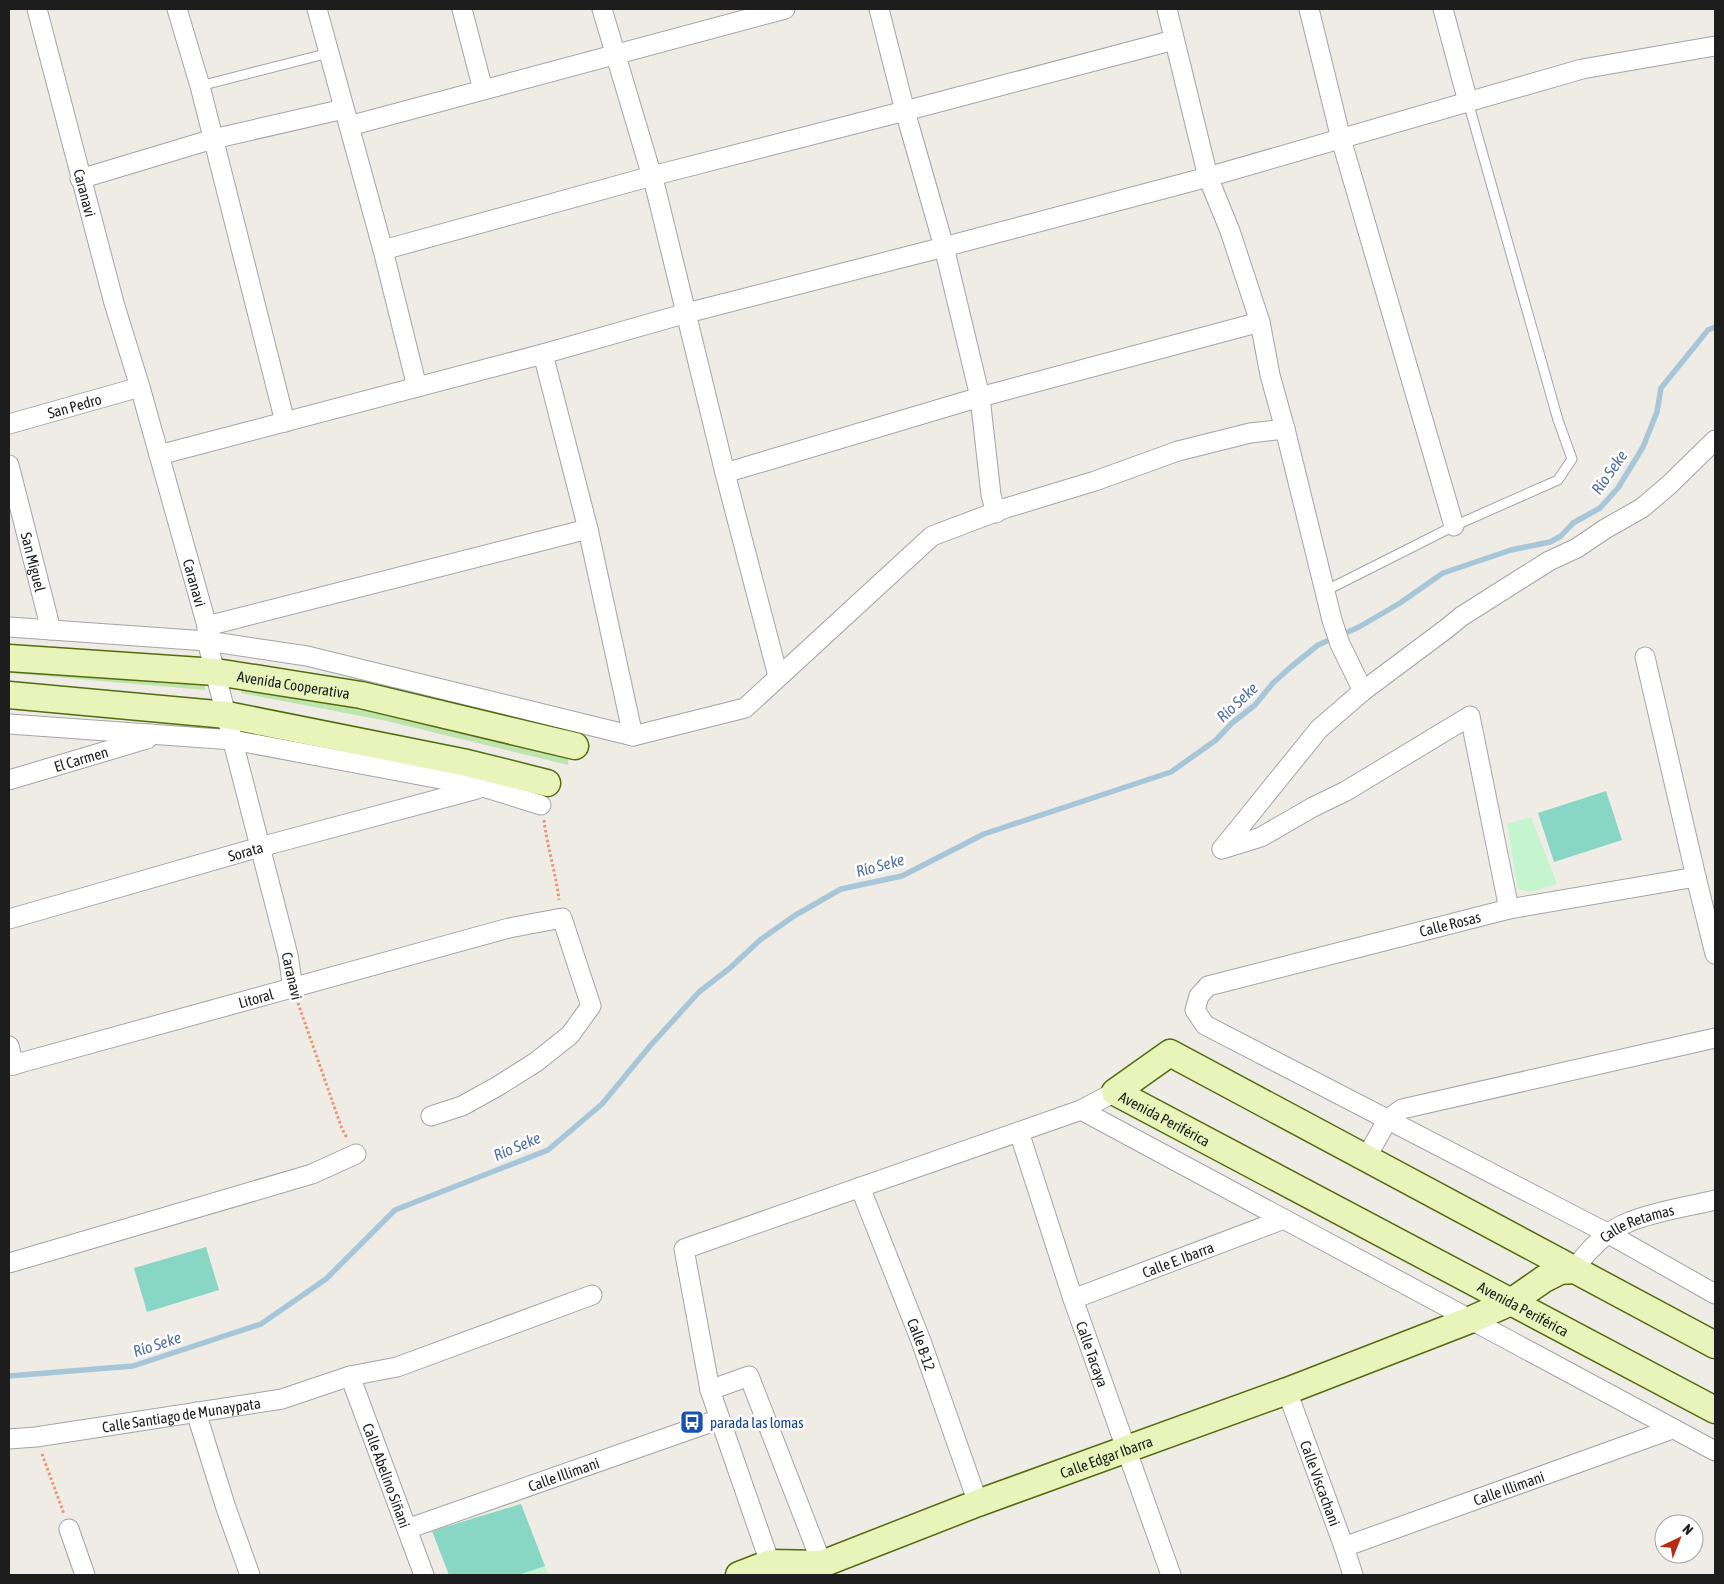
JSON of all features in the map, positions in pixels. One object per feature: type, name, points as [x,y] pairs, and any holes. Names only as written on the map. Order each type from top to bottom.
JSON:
[{"type":"street","name":"Caranavi","points":[[37,9],[80,179],[159,455],[207,634],[288,955],[293,988]]},
{"type":"street","points":[[177,9],[200,86],[285,422]]},
{"type":"street","points":[[317,9],[417,387]]},
{"type":"street","points":[[462,9],[483,90]]},
{"type":"street","points":[[602,9],[652,176],[725,473],[778,676]]},
{"type":"street","points":[[879,9],[905,112],[944,247],[980,397],[991,495],[996,513]]},
{"type":"street","points":[[1167,9],[1208,177],[1230,231],[1260,322],[1270,375],[1332,620],[1340,644],[1363,691]]},
{"type":"street","points":[[1310,9],[1341,139],[1454,526]]},
{"type":"street","points":[[1443,9],[1468,102]]},
{"type":"street","points":[[80,179],[213,140],[346,118],[483,90],[773,10]]},
{"type":"street","points":[[382,250],[652,176],[905,112],[1174,40]]},
{"type":"street","points":[[159,455],[543,354],[687,313],[1208,177],[1582,69],[1715,46]]},
{"type":"street","points":[[725,473],[980,397],[1260,322]]},
{"type":"street","points":[[543,354],[588,529],[632,736]]},
{"type":"street","name":"San Pedro","points":[[9,424],[140,387]]},
{"type":"street","points":[[9,627],[50,630],[207,634],[307,656],[632,736],[745,708],[932,536],[1006,508],[1095,481],[1178,451],[1250,433],[1285,429]]},
{"type":"street","points":[[1509,909],[1470,716],[1346,791],[1261,837],[1222,849],[1320,729],[1363,691],[1462,616],[1549,561],[1578,548],[1605,529],[1642,508],[1669,485],[1715,440]]},
{"type":"street","name":"San Miguel","points":[[9,465],[50,630]]},
{"type":"street","points":[[207,634],[588,529]]},
{"type":"street","points":[[1645,657],[1715,954]]},
{"type":"street","name":"Avenida Cooperativa","points":[[9,658],[216,672],[360,695],[574,746]]},
{"type":"street","points":[[9,695],[467,763],[544,794]]},
{"type":"street","points":[[9,724],[151,733],[230,727],[483,787],[544,794]]},
{"type":"street","name":"El Carmen","points":[[9,780],[148,739],[151,733]]},
{"type":"street","name":"Sorata","points":[[9,919],[260,847],[483,787]]},
{"type":"street","name":"Calle Rosas","points":[[1388,1119],[1205,1025],[1195,1010],[1199,996],[1208,986],[1509,909],[1696,877]]},
{"type":"street","points":[[431,1116],[462,1106],[536,1062],[570,1035],[591,1006],[562,918]]},
{"type":"street","name":"Litoral","points":[[11,1066],[509,928],[562,918]]},
{"type":"street","points":[[1366,1158],[1388,1119],[1402,1109],[1715,1038]]},
{"type":"street","points":[[9,1046],[11,1066]]},
{"type":"street","name":"Avenida Periférica","points":[[1715,1346],[1170,1053],[1115,1092],[1715,1410]]},
{"type":"street","points":[[772,1569],[710,1390],[684,1249],[1081,1110],[1115,1092]]},
{"type":"street","points":[[1081,1110],[1715,1451]]},
{"type":"street","points":[[1388,1119],[1609,1234],[1715,1294]]},
{"type":"street","name":"Calle Tacaya","points":[[1019,1132],[1073,1299],[1172,1575]]},
{"type":"street","points":[[9,1264],[312,1174],[356,1154]]},
{"type":"street","name":"Calle B-12","points":[[860,1187],[922,1341],[978,1503]]},
{"type":"street","name":"Calle Retamas","points":[[1574,1270],[1584,1256],[1609,1234],[1627,1222],[1715,1200]]},
{"type":"street","name":"Calle E. Ibarra","points":[[1073,1299],[1284,1219]]},
{"type":"street","name":"Calle Edgar Ibarra","points":[[739,1575],[772,1569],[824,1570],[978,1503],[1287,1391],[1470,1320],[1511,1302],[1544,1279],[1560,1271],[1574,1270]]},
{"type":"street","name":"Calle Santiago de Munaypata","points":[[9,1439],[36,1437],[282,1399],[350,1376],[397,1367],[592,1294]]},
{"type":"street","name":"Calle Abelino Siñani","points":[[350,1376],[424,1575]]},
{"type":"street","points":[[710,1390],[749,1376],[824,1570]]},
{"type":"street","name":"Calle Viscachani","points":[[1287,1391],[1353,1575]]},
{"type":"street","points":[[196,1412],[226,1508],[250,1575]]},
{"type":"street","name":"Calle Illimani","points":[[407,1529],[720,1419]]},
{"type":"street","name":"Calle Illimani","points":[[1344,1547],[1672,1429]]},
{"type":"street","points":[[69,1529],[86,1575]]},
{"type":"lane","points":[[200,86],[329,52]]},
{"type":"lane","points":[[1325,591],[1454,526],[1558,480],[1572,459],[1558,420],[1468,102]]},
{"type":"path","points":[[544,794],[547,843],[557,881],[562,918]]},
{"type":"path","name":"Caranavi","points":[[293,988],[342,1129],[356,1154]]},
{"type":"path","points":[[36,1437],[69,1529]]},
{"type":"green space","points":[[9,658],[204,675],[205,690],[9,673]]},
{"type":"green space","points":[[242,676],[569,751],[568,765],[387,721],[241,693]]},
{"type":"green space","points":[[1531,817],[1557,884],[1530,892],[1518,889],[1507,824]]},
{"type":"green space","points":[[545,1566],[548,1575],[518,1575]]},
{"type":"shaded area","points":[[1606,791],[1622,840],[1554,862],[1538,813]]},
{"type":"shaded area","points":[[206,1247],[219,1290],[147,1312],[134,1268]]},
{"type":"shaded area","points":[[521,1504],[545,1566],[518,1575],[449,1575],[432,1531]]},
{"type":"waterway","name":"Río Seke","points":[[9,1376],[133,1366],[261,1324],[326,1279],[395,1210],[548,1150],[602,1104],[650,1046],[699,992],[730,968],[760,940],[794,916],[841,889],[902,876],[984,834],[1171,772],[1216,740],[1232,723],[1255,705],[1273,683],[1318,645],[1359,627],[1400,603],[1443,573],[1511,550],[1550,542],[1561,536],[1573,523],[1600,508],[1618,488],[1643,447],[1657,412],[1661,388],[1708,330],[1715,327]]},
{"type":"place","name":"parada las lomas","points":[[692,1422]]}]
